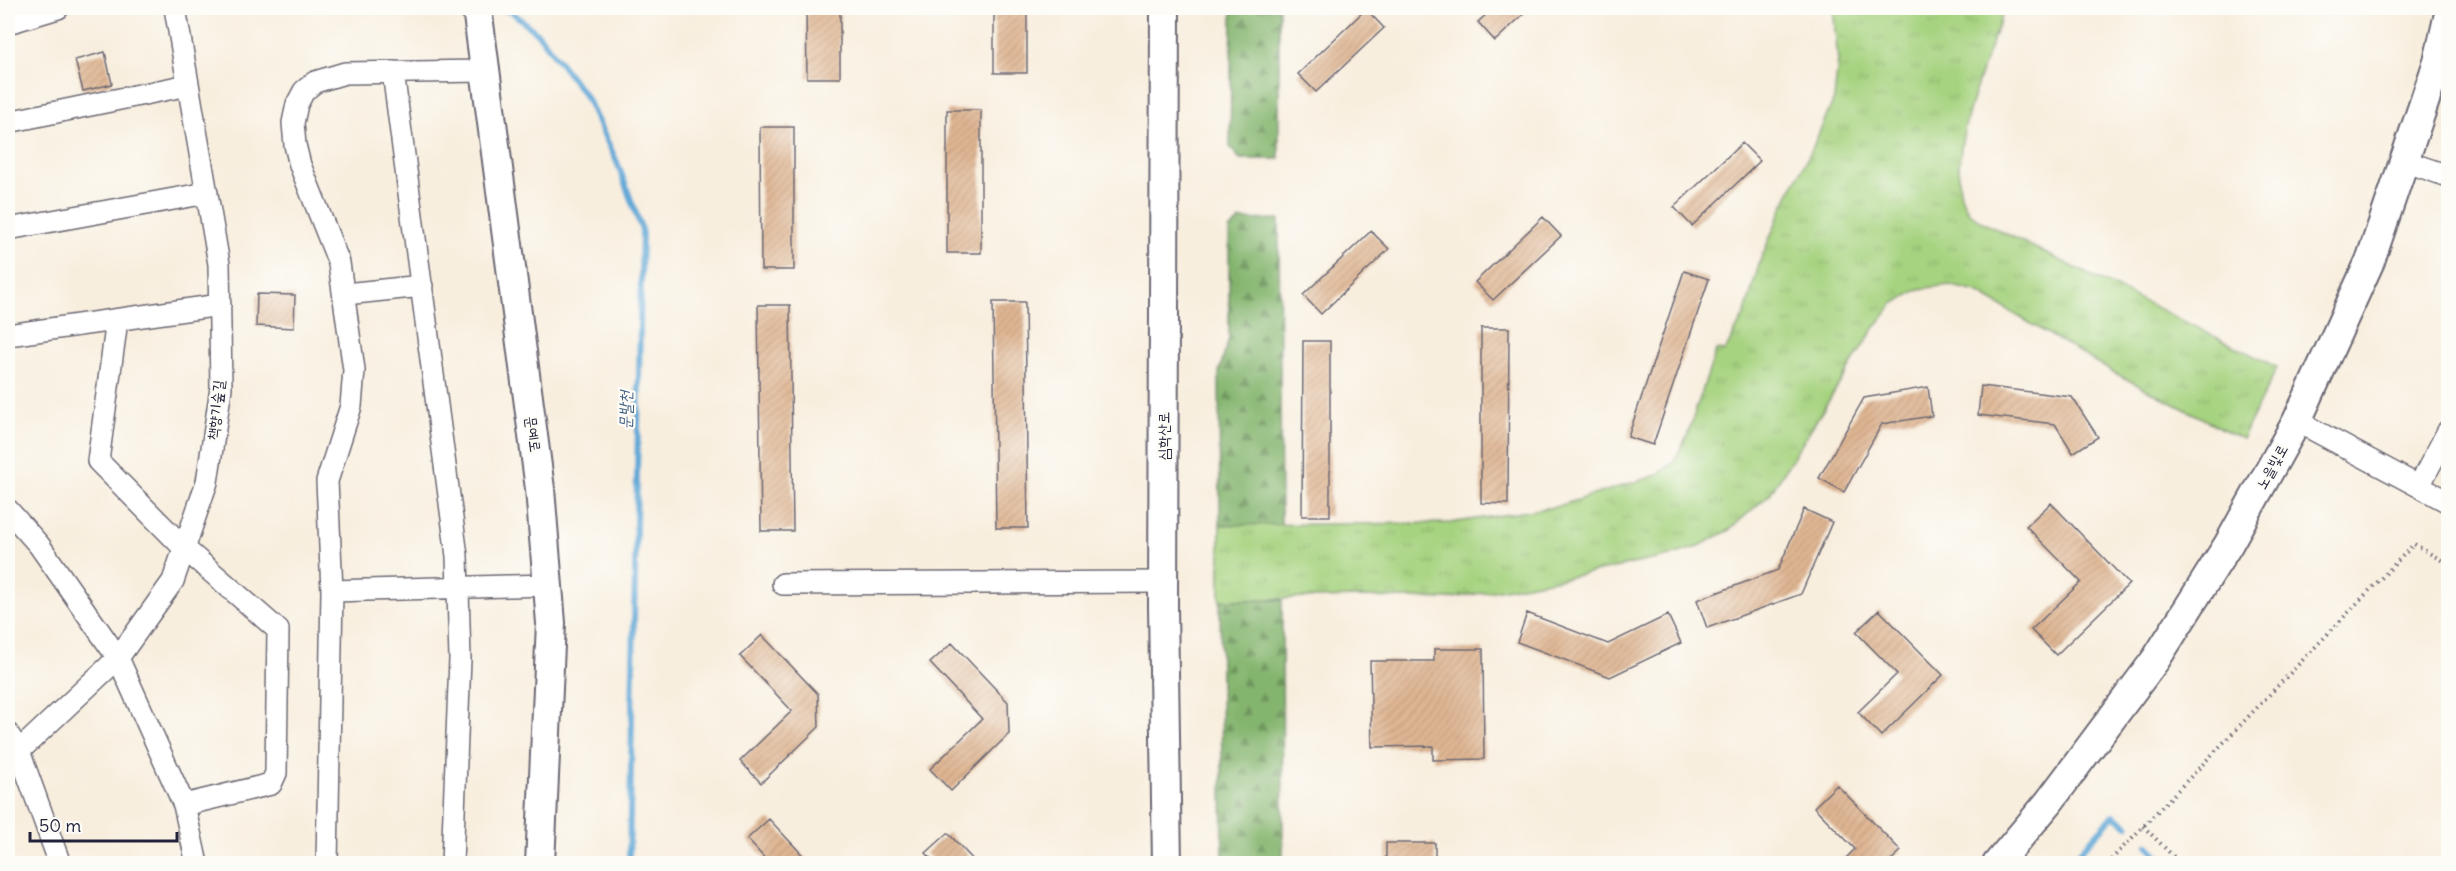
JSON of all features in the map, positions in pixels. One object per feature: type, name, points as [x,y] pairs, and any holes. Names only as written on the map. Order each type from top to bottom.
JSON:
[{"type":"street","points":[[8,23],[58,8]]},
{"type":"street","name":"책향기숲길","points":[[13,742],[118,658],[173,581],[207,482],[221,388],[219,264],[175,8]]},
{"type":"street","name":"문예로","points":[[477,8],[540,489],[548,585],[550,623],[540,864]]},
{"type":"street","name":"심학산로","points":[[1165,8],[1163,582],[1167,864]]},
{"type":"street","name":"노을빛로","points":[[1997,864],[2049,802],[2156,659],[2228,544],[2297,421],[2370,261],[2438,62],[2448,18]]},
{"type":"street","points":[[327,864],[332,591],[327,481],[351,406],[354,370],[339,263],[300,165],[293,123],[297,104],[304,91],[315,82],[328,77],[345,73],[484,71]]},
{"type":"street","points":[[393,72],[452,508],[458,586],[460,660],[452,864]]},
{"type":"street","points":[[8,122],[188,85]]},
{"type":"street","points":[[2404,161],[2448,176]]},
{"type":"street","points":[[8,229],[207,193]]},
{"type":"street","points":[[345,294],[422,286]]},
{"type":"street","points":[[8,335],[220,305]]},
{"type":"street","points":[[117,320],[98,461],[184,548],[278,630],[276,773],[271,784],[184,806]]},
{"type":"street","points":[[2297,421],[2448,502]]},
{"type":"street","points":[[2419,486],[2448,431]]},
{"type":"street","points":[[8,510],[39,545],[118,658],[184,806],[197,864]]},
{"type":"street","points":[[783,584],[1163,582]]},
{"type":"street","points":[[332,591],[548,585]]},
{"type":"street","points":[[13,742],[60,864]]},
{"type":"path","points":[[2107,864],[2414,544],[2448,564]]},
{"type":"path","points":[[2143,826],[2181,864]]},
{"type":"green space","points":[[1232,8],[1279,8],[1279,159],[1240,159],[1230,147]]},
{"type":"green space","points":[[1833,8],[2005,8],[1978,81],[1962,141],[1959,169],[1961,193],[1969,212],[1980,221],[2277,367],[2242,439],[2111,371],[1977,292],[1949,285],[1919,289],[1893,304],[1873,330],[1770,494],[1728,531],[1697,547],[1670,556],[1565,578],[1448,599],[1363,597],[1220,600],[1220,525],[1450,523],[1555,507],[1657,475],[1673,463],[1687,436],[1716,350],[1725,351],[1745,313],[1760,261],[1834,99],[1838,61]]},
{"type":"green space","points":[[1279,219],[1281,525],[1220,525],[1219,372],[1229,338],[1229,230],[1240,220]]},
{"type":"green space","points":[[1220,600],[1282,600],[1283,863],[1223,863]]},
{"type":"building","points":[[806,8],[840,8],[840,78],[807,78]]},
{"type":"building","points":[[994,8],[1027,8],[1027,73],[994,73]]},
{"type":"building","points":[[1493,8],[1530,8],[1495,41],[1478,22]]},
{"type":"building","points":[[1366,9],[1384,28],[1316,92],[1298,74]]},
{"type":"building","points":[[105,52],[112,84],[83,91],[75,60]]},
{"type":"building","points":[[947,110],[981,110],[981,253],[947,253]]},
{"type":"building","points":[[760,127],[794,127],[794,270],[761,270]]},
{"type":"building","points":[[1742,143],[1760,161],[1692,226],[1674,207]]},
{"type":"building","points":[[1543,217],[1561,236],[1493,300],[1475,282]]},
{"type":"building","points":[[1371,231],[1389,249],[1321,314],[1303,295]]},
{"type":"building","points":[[1684,271],[1709,279],[1653,445],[1628,437]]},
{"type":"building","points":[[257,294],[295,295],[294,328],[256,326]]},
{"type":"building","points":[[993,302],[1025,302],[1028,528],[996,528]]},
{"type":"building","points":[[758,305],[790,305],[793,531],[761,531]]},
{"type":"building","points":[[1481,328],[1509,328],[1508,504],[1481,503]]},
{"type":"building","points":[[1303,341],[1330,341],[1330,516],[1302,516]]},
{"type":"building","points":[[1981,386],[2072,397],[2098,437],[2073,453],[2055,424],[1978,415]]},
{"type":"building","points":[[1928,387],[1932,416],[1882,424],[1844,492],[1819,478],[1864,398]]},
{"type":"building","points":[[2051,503],[2129,584],[2056,655],[2031,630],[2081,582],[2026,526]]},
{"type":"building","points":[[1804,509],[1832,522],[1801,594],[1707,628],[1697,600],[1778,570]]},
{"type":"building","points":[[1879,610],[1943,675],[1881,736],[1858,712],[1897,674],[1856,632]]},
{"type":"building","points":[[1527,613],[1608,644],[1668,615],[1681,643],[1610,677],[1517,642]]},
{"type":"building","points":[[762,635],[818,694],[819,727],[761,783],[740,761],[792,711],[740,656]]},
{"type":"building","points":[[952,643],[1008,702],[1009,734],[951,791],[930,769],[982,719],[930,663]]},
{"type":"building","points":[[1434,649],[1483,649],[1484,759],[1433,760],[1433,746],[1372,747],[1370,661],[1434,661]]},
{"type":"building","points":[[1837,785],[1901,851],[1887,864],[1840,864],[1855,849],[1814,807]]},
{"type":"building","points":[[769,819],[811,864],[770,864],[747,839]]},
{"type":"building","points":[[948,833],[977,864],[936,864],[926,853]]},
{"type":"building","points":[[1386,843],[1435,843],[1435,864],[1386,864]]},
{"type":"waterway","name":"문발천","points":[[498,8],[512,12],[539,35],[586,97],[617,162],[642,230],[629,864]]},
{"type":"waterway","points":[[2069,864],[2114,815],[2128,825]]},
{"type":"waterway","points":[[2148,845],[2167,864]]}]
